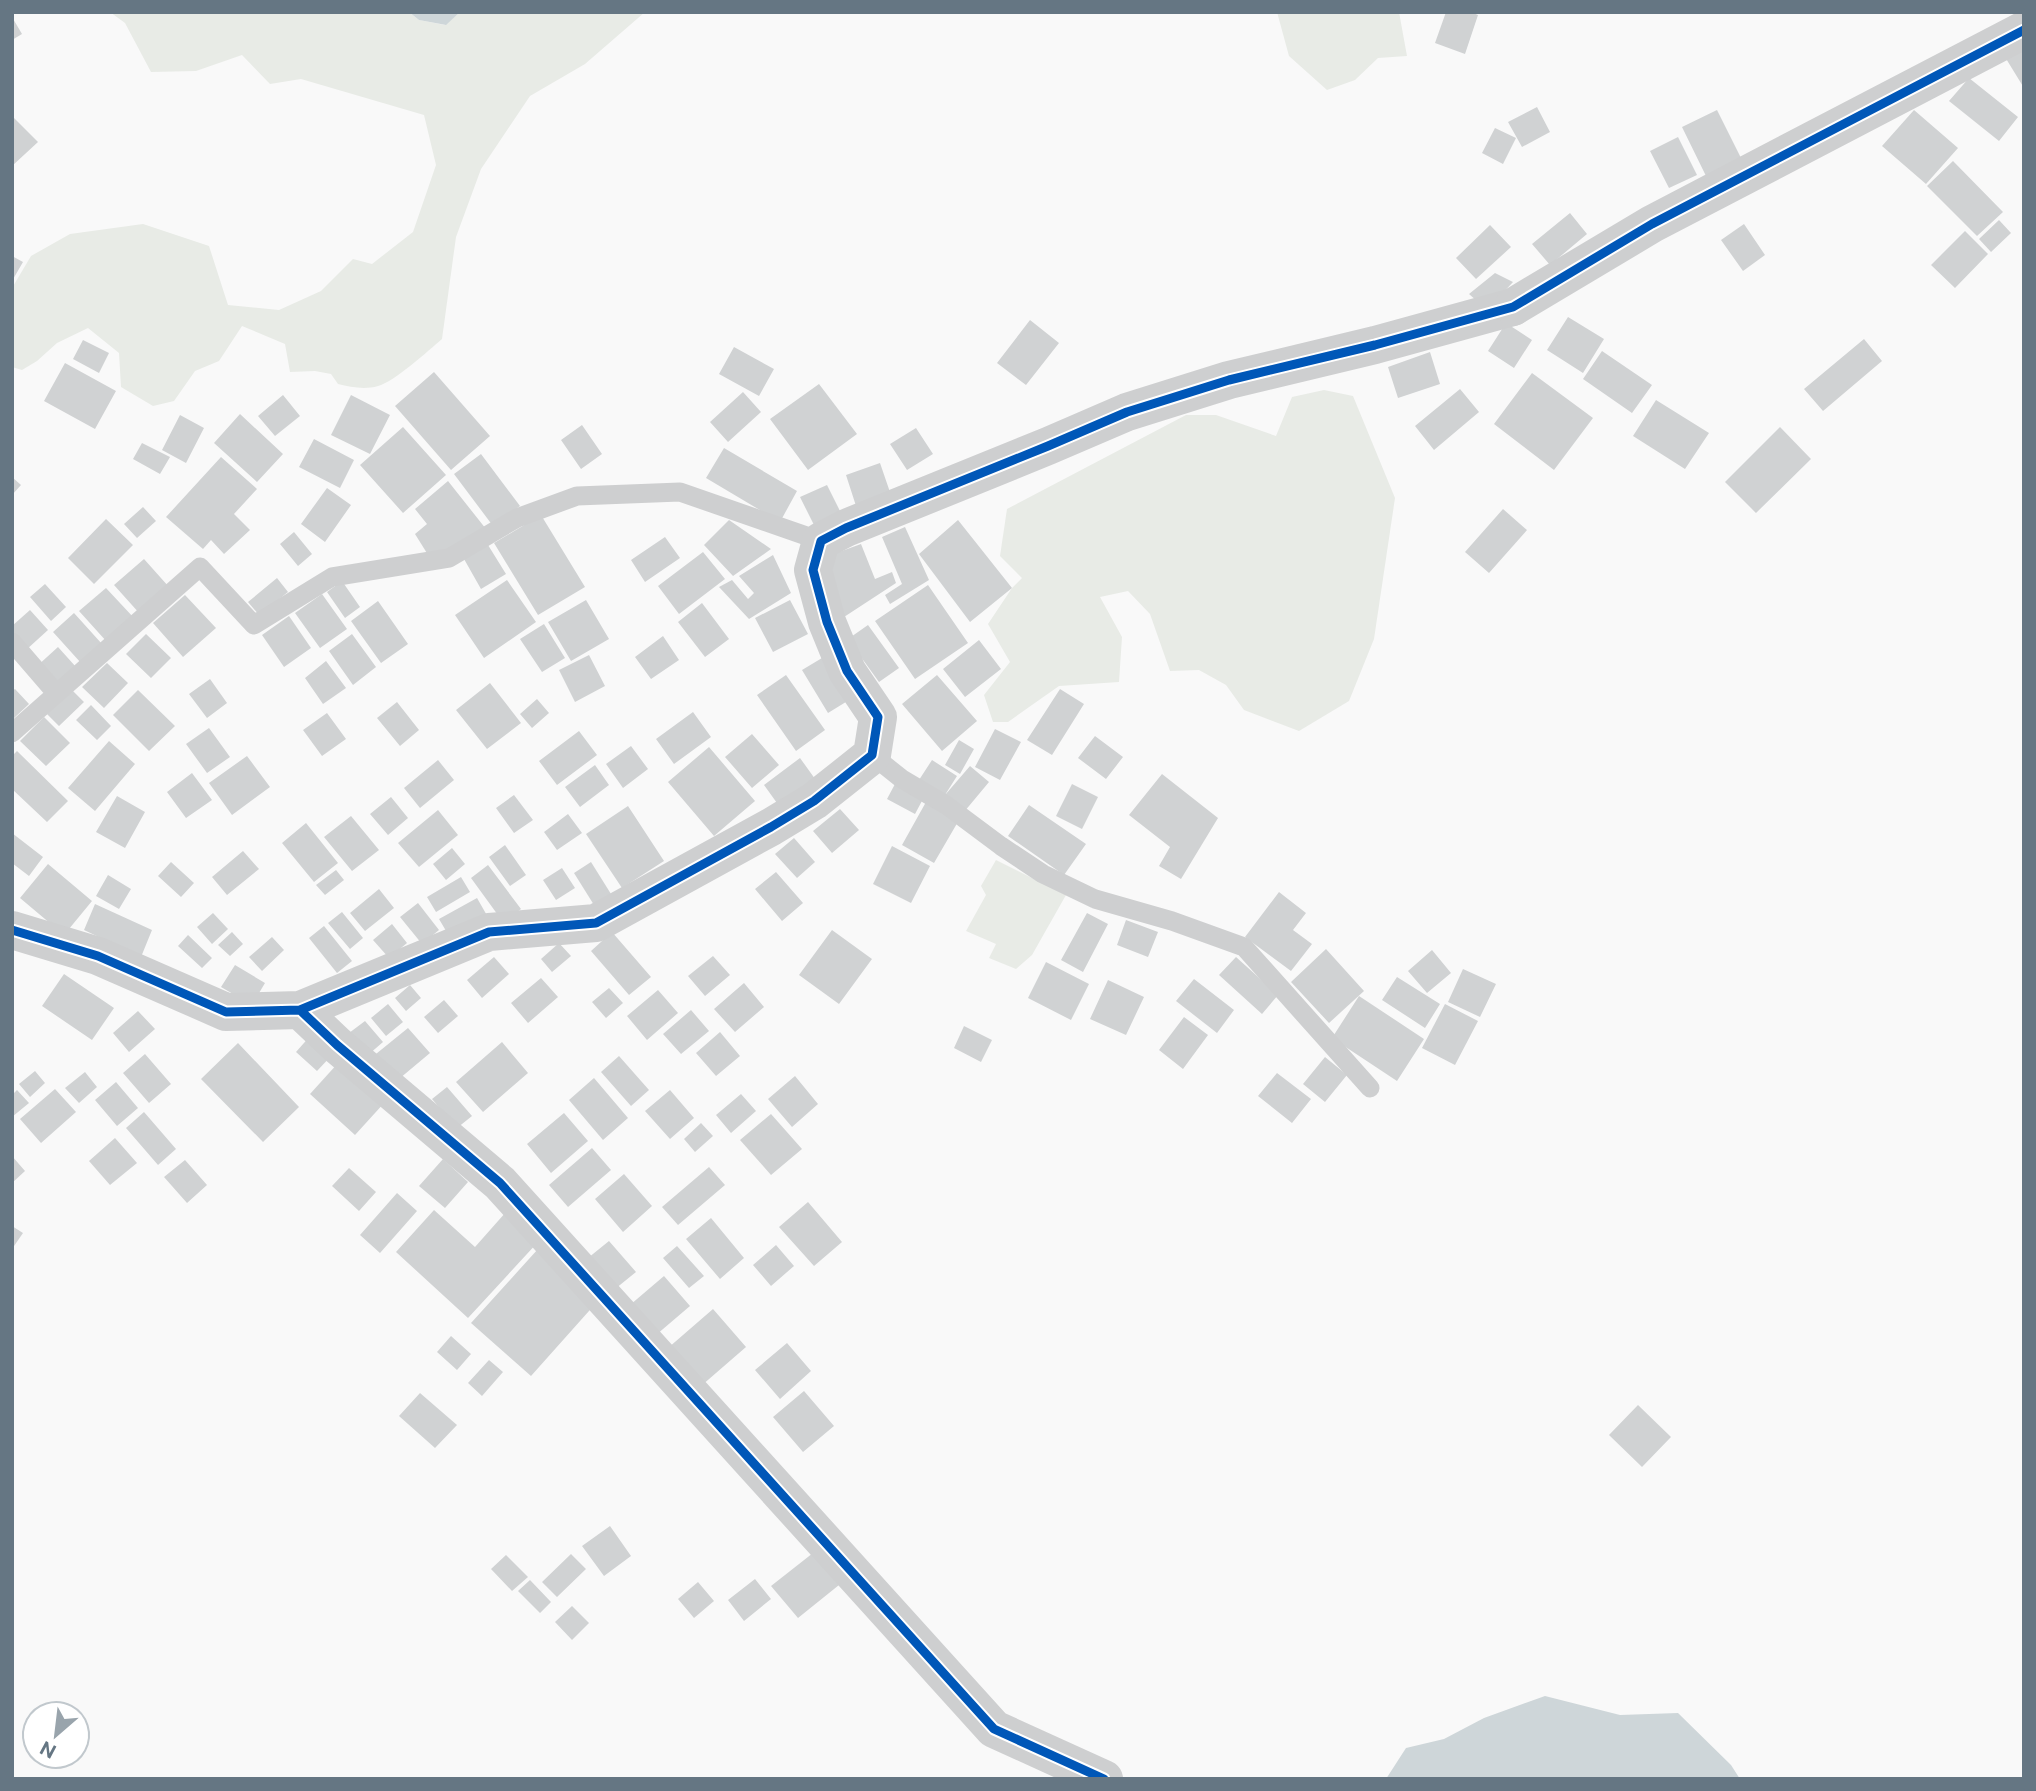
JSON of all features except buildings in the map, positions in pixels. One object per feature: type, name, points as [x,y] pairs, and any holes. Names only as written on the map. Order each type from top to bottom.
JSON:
[{"type":"street","points":[[12,930],[98,956],[226,1012],[300,1010],[489,932],[596,923],[814,801],[872,755],[878,717],[848,671],[827,622],[813,570],[821,541],[846,528],[1127,412],[1230,380],[1375,345],[1513,307],[1652,224],[2024,30]]},
{"type":"street","points":[[300,1010],[337,1045],[500,1183],[995,1729],[1104,1779]]},
{"type":"lane","points":[[12,733],[200,567],[254,625],[332,577],[449,558],[517,518],[577,496],[680,492],[821,541]]},
{"type":"lane","points":[[12,642],[56,693]]},
{"type":"lane","points":[[872,755],[902,779],[946,804],[1043,874],[1096,900],[1172,920],[1244,947],[1370,1088]]},
{"type":"shaded area","points":[[110,12],[409,12],[419,20],[445,25],[460,12],[645,12],[585,64],[530,96],[481,169],[456,237],[442,339],[411,366],[378,386],[363,388],[338,384],[331,374],[315,371],[290,372],[285,344],[242,326],[219,361],[195,371],[174,401],[153,406],[121,387],[119,353],[88,328],[57,343],[22,370],[12,367],[12,288],[31,256],[70,234],[143,224],[209,246],[228,305],[279,310],[321,291],[353,259],[372,264],[413,232],[436,165],[424,115],[301,79],[270,84],[242,55],[196,71],[151,72],[125,23]]},
{"type":"shaded area","points":[[409,12],[460,12],[446,25],[419,20]]},
{"type":"shaded area","points":[[1277,12],[1399,12],[1407,56],[1378,58],[1355,80],[1327,90],[1289,56]]},
{"type":"shaded area","points":[[1324,390],[1353,396],[1395,498],[1374,639],[1349,701],[1299,731],[1244,710],[1226,685],[1199,670],[1170,671],[1150,614],[1128,591],[1100,597],[1122,637],[1119,682],[1059,686],[1008,722],[993,722],[984,695],[1010,662],[988,624],[1022,578],[1000,556],[1007,509],[1186,415],[1216,415],[1276,436],[1292,397]]},
{"type":"shaded area","points":[[996,860],[1066,895],[1032,955],[1016,969],[989,958],[996,944],[966,931],[986,895],[981,886]]},
{"type":"shaded area","points":[[1545,1696],[1620,1715],[1678,1713],[1731,1765],[1740,1779],[1386,1779],[1406,1748],[1444,1739],[1484,1718]]},
{"type":"cycle path","points":[[12,930],[98,956],[226,1012],[300,1010],[489,932],[596,923],[814,801],[872,755],[878,717],[847,671],[827,622],[813,570],[821,541],[846,528],[1127,412],[1229,380],[1375,345],[1513,307],[1652,224],[2024,30]]},
{"type":"cycle path","points":[[300,1010],[337,1045],[500,1183],[994,1729],[1104,1779]]}]
